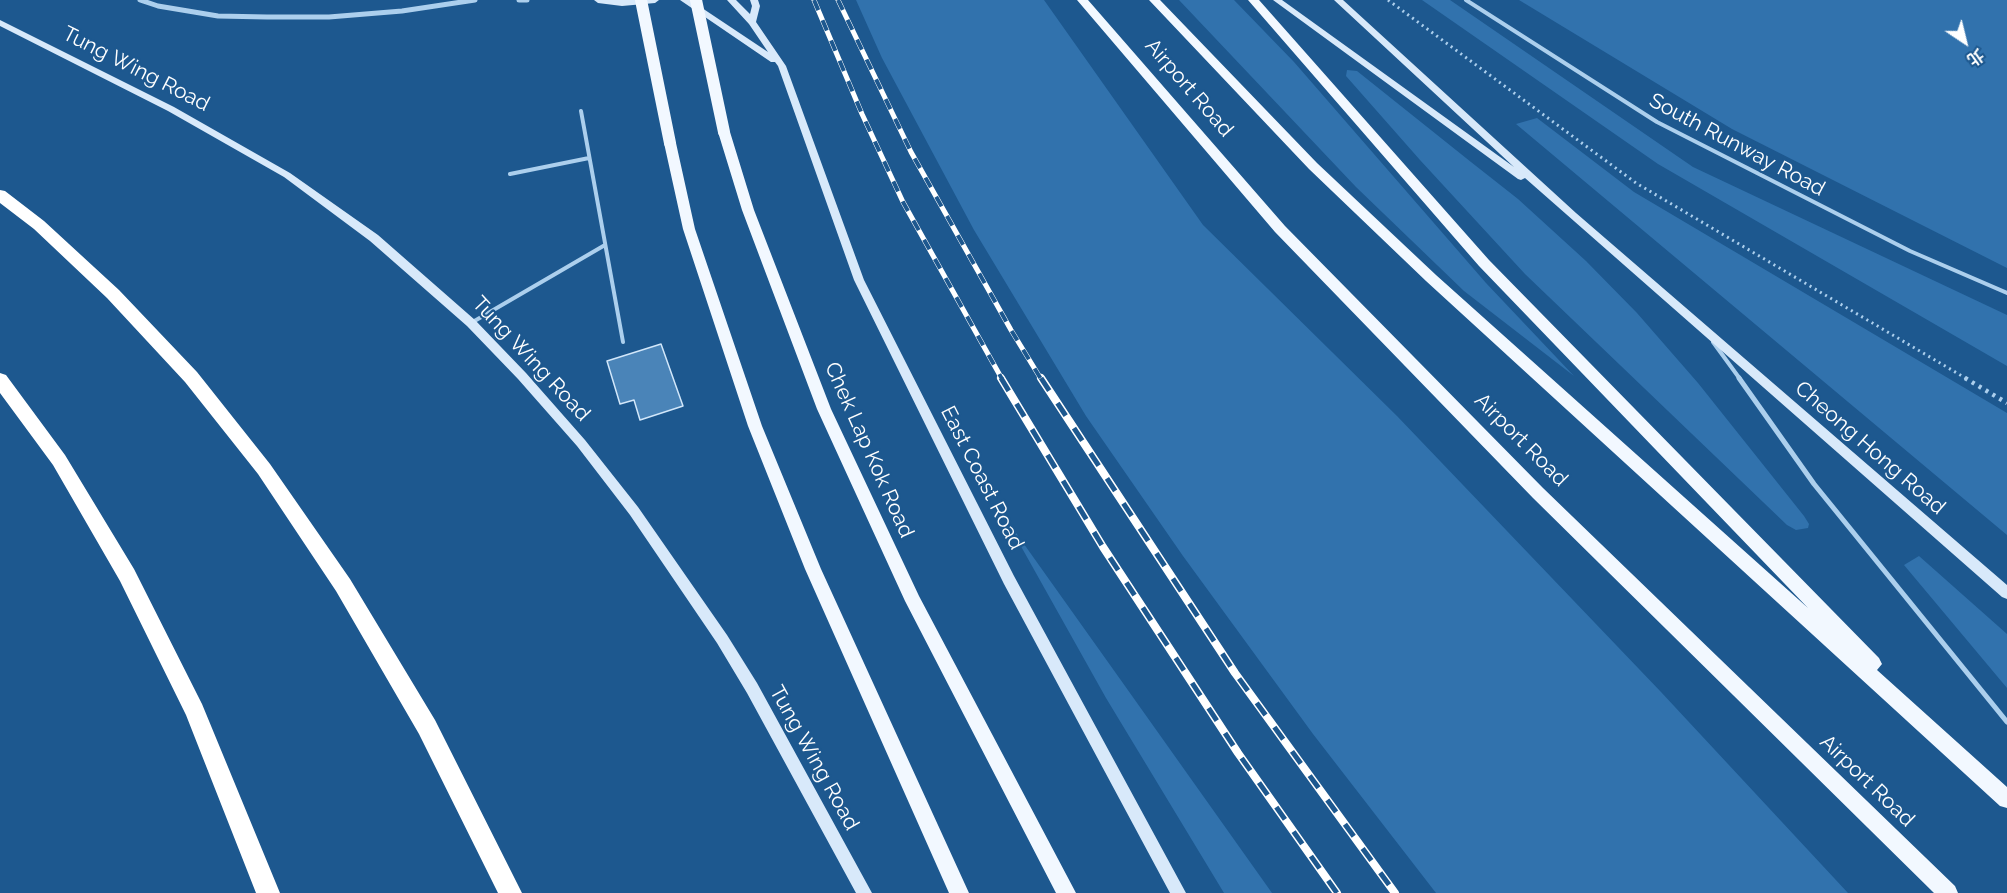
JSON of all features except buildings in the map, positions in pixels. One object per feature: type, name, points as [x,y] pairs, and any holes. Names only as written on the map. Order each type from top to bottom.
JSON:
[{"type":"highway","points":[[0,195],[39,225],[114,294],[191,377],[264,470],[343,585],[427,727],[510,893]]},
{"type":"highway","points":[[0,381],[59,460],[127,575],[195,711],[268,893]]},
{"type":"main road","points":[[641,0],[689,229],[755,426],[813,568],[959,893]]},
{"type":"main road","name":"Chek Lap Kok Road","points":[[696,0],[724,132],[752,221],[824,409],[913,601],[1066,893]]},
{"type":"main road","name":"Airport Road","points":[[1082,0],[1280,229],[1538,493],[1948,893]]},
{"type":"main road","name":"Airport Road","points":[[1154,0],[1313,166],[1431,278],[2007,799]]},
{"type":"main road","points":[[1253,0],[1484,263],[1969,763]]},
{"type":"main road","points":[[1919,866],[1942,893]]},
{"type":"street","points":[[140,0],[158,6],[218,16],[267,17],[329,17],[392,12],[476,0]]},
{"type":"street","points":[[519,0],[527,0]]},
{"type":"street","points":[[598,0],[622,3],[655,0]]},
{"type":"street","points":[[684,0],[782,66]]},
{"type":"street","name":"East Coast Road","points":[[731,0],[752,22],[782,66],[859,280],[1009,580],[1178,893]]},
{"type":"street","points":[[752,22],[756,6],[754,0]]},
{"type":"street","points":[[1276,0],[1572,215]]},
{"type":"street","points":[[1338,0],[1572,215],[1707,333]]},
{"type":"street","name":"Tung Wing Road","points":[[0,23],[182,115],[286,175],[374,238],[471,323],[581,443],[634,511],[722,639],[752,688],[864,893]]},
{"type":"street","name":"Cheong Hong Road","points":[[1707,333],[2007,593]]},
{"type":"lane","name":"South Runway Road","points":[[1466,0],[1657,122],[1910,250],[2007,293]]},
{"type":"lane","points":[[581,111],[623,342]]},
{"type":"lane","points":[[510,174],[589,158]]},
{"type":"lane","points":[[471,323],[605,245]]},
{"type":"lane","points":[[1707,333],[1814,484],[2007,722]]},
{"type":"path","points":[[1388,0],[1636,183],[2007,404]]},
{"type":"shaded area","points":[[856,0],[1044,0],[1203,225],[1397,416],[1661,692],[1848,893],[1436,893],[1313,734],[1183,556],[1086,416],[974,230],[882,58]]},
{"type":"shaded area","points":[[1179,0],[1234,0],[1294,62],[1486,283],[1574,376],[1464,291],[1356,187]]},
{"type":"shaded area","points":[[1422,0],[1450,0],[1693,167],[2007,315],[2007,366],[1658,164]]},
{"type":"shaded area","points":[[1519,0],[2007,0],[2007,268],[1732,129]]},
{"type":"shaded area","points":[[1347,70],[1357,71],[1518,199],[1586,261],[1637,313],[1698,383],[1804,516],[1809,524],[1808,528],[1796,530],[1787,525],[1525,274],[1346,76]]},
{"type":"shaded area","points":[[1537,118],[1634,192],[2007,413],[2007,535],[1516,124]]},
{"type":"shaded area","points":[[1004,516],[1272,893],[1224,893],[1106,698]]},
{"type":"shaded area","points":[[1919,556],[2007,634],[2007,688],[1904,565]]},
{"type":"railway","points":[[814,0],[862,114],[903,202],[1002,379]]},
{"type":"railway","points":[[838,0],[911,152],[1041,379]]},
{"type":"railway","points":[[1001,378],[1103,547],[1238,753],[1337,893]]},
{"type":"railway","points":[[1041,378],[1235,673],[1395,893]]}]
